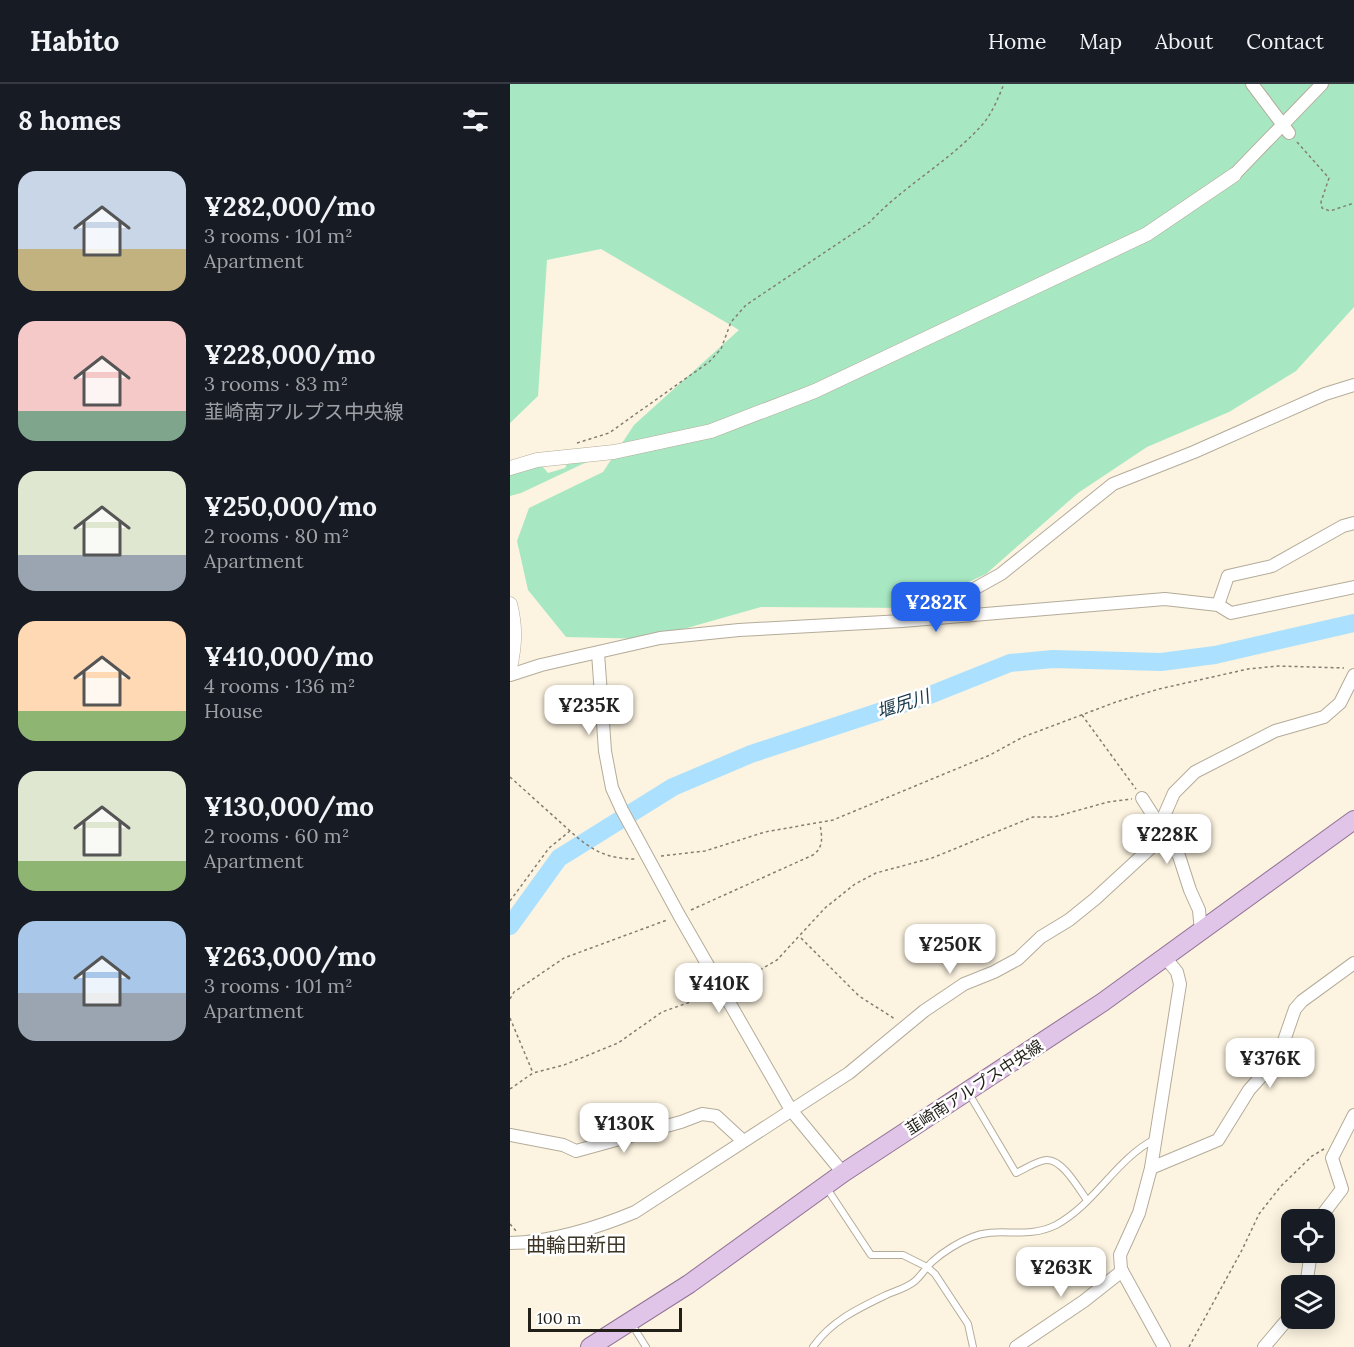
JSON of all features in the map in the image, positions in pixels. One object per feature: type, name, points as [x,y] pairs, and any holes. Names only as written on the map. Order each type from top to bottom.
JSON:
[{"type":"main road","name":"韮崎南アルプス中央線","points":[[590,1347],[689,1284],[843,1173],[968,1092],[1165,957],[1354,820]]},
{"type":"street","points":[[1252,84],[1286,129]]},
{"type":"street","points":[[510,468],[537,460],[614,452],[711,431],[815,391],[1146,234],[1234,175],[1286,129],[1322,84]]},
{"type":"street","points":[[902,621],[940,608],[1001,574],[1113,484],[1194,453],[1325,394],[1354,386]]},
{"type":"street","points":[[1218,605],[1228,576],[1272,566],[1342,526],[1354,523]]},
{"type":"street","points":[[510,675],[541,665],[660,638],[739,630],[902,621],[1166,599],[1218,605],[1231,613],[1354,587]]},
{"type":"street","points":[[510,668],[515,646],[511,609]]},
{"type":"street","points":[[598,653],[605,751],[612,788],[622,810],[791,1110],[843,1173]]},
{"type":"street","points":[[510,1243],[526,1243],[599,1225],[635,1212],[742,1140],[849,1073],[924,1011],[964,984],[1018,959],[1041,937],[1069,920],[1157,842],[1160,825],[1174,793],[1196,772],[1275,731],[1324,717],[1340,703],[1349,671]]},
{"type":"street","points":[[1142,798],[1179,856],[1199,910],[1201,931]]},
{"type":"street","points":[[1164,1347],[1122,1271],[1120,1255],[1139,1213],[1151,1168],[1180,984],[1178,972],[1165,957]]},
{"type":"street","points":[[1151,1168],[1218,1140],[1249,1090],[1278,1058],[1295,1009],[1302,1001],[1354,963]]},
{"type":"street","points":[[510,1135],[563,1145],[576,1151],[702,1114],[716,1116],[742,1140]]},
{"type":"street","points":[[1327,1209],[1342,1189],[1332,1158],[1354,1115]]},
{"type":"street","points":[[1016,1347],[1084,1301],[1122,1271]]},
{"type":"street","points":[[1264,1347],[1281,1327]]},
{"type":"lane","points":[[968,1092],[1016,1173],[1045,1160],[1054,1161],[1087,1200]]},
{"type":"lane","points":[[813,1347],[822,1334],[839,1320],[914,1282],[933,1261],[971,1237],[983,1234],[1040,1232],[1058,1224],[1087,1200],[1139,1148],[1156,1139]]},
{"type":"lane","points":[[825,1186],[871,1255],[903,1255],[927,1267],[935,1274],[968,1324],[973,1347]]},
{"type":"lane","points":[[630,1322],[646,1347]]},
{"type":"path","points":[[577,443],[609,433],[708,362],[721,348],[731,322],[747,305],[870,222],[880,211],[944,160],[983,124],[1004,84]]},
{"type":"path","points":[[1286,129],[1329,178],[1321,202],[1322,208],[1330,211],[1354,203]]},
{"type":"path","points":[[510,777],[590,849],[612,856],[633,859],[705,851],[765,832],[834,820],[990,754],[1023,737],[1082,714],[1159,689],[1248,669],[1278,666],[1349,671]]},
{"type":"path","points":[[510,1089],[533,1073],[564,1065],[618,1043],[662,1012],[723,992],[777,960],[800,938],[825,908],[855,884],[876,873],[932,858],[1033,817],[1054,817],[1108,802],[1142,798],[1082,714]]},
{"type":"path","points":[[510,901],[549,848],[570,831]]},
{"type":"path","points":[[800,938],[859,996],[907,1026]]},
{"type":"path","points":[[510,1018],[533,1073]]},
{"type":"path","points":[[1189,1347],[1259,1214],[1281,1186],[1312,1156],[1345,1136]]},
{"type":"green space","points":[[510,84],[1354,84],[1354,307],[1296,371],[1229,412],[1147,447],[1078,493],[986,574],[912,608],[761,607],[648,639],[566,637],[528,590],[517,541],[529,508],[603,472],[634,425],[739,330],[601,249],[547,260],[538,396],[510,423]]},
{"type":"green space","points":[[537,460],[548,473],[565,468],[568,462],[589,461],[510,496],[510,468]]},
{"type":"waterway","name":"堰尻川","points":[[510,926],[559,858],[673,787],[751,754],[930,695],[1010,663],[1053,659],[1161,662],[1215,655],[1354,623]]},
{"type":"district","name":"曲輪田新田","points":[[576,1245]]}]
